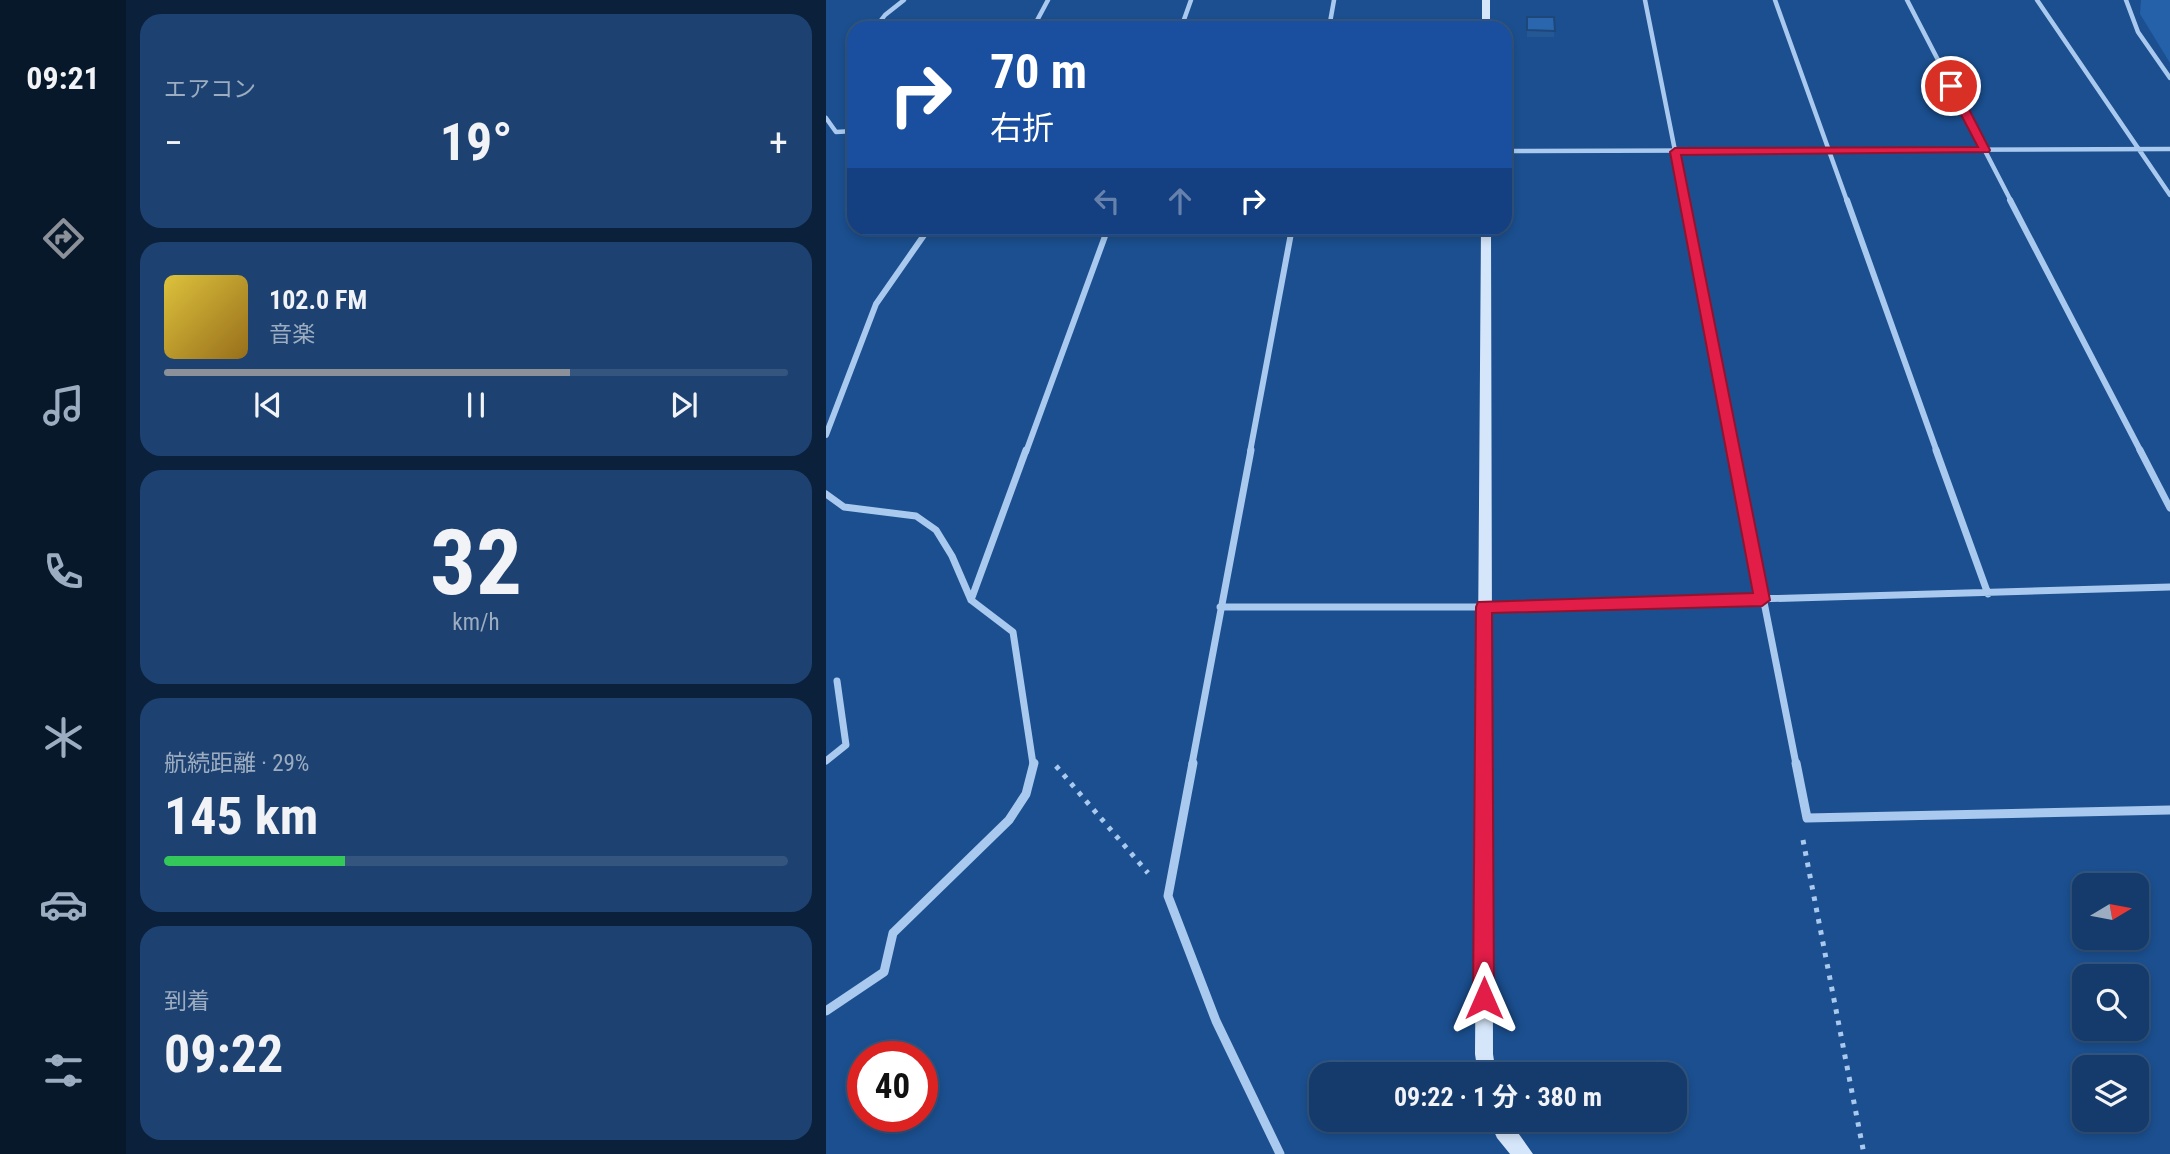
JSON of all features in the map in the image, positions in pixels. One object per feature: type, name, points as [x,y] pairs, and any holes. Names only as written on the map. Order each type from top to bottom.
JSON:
[{"type":"street","points":[[880,21],[904,0]]},
{"type":"street","points":[[1037,21],[1048,0]]},
{"type":"street","points":[[1184,21],[1191,0]]},
{"type":"street","points":[[1330,21],[1334,0]]},
{"type":"street","points":[[1486,0],[1486,21]]},
{"type":"street","points":[[1645,0],[1807,818],[2170,810]]},
{"type":"street","points":[[1775,0],[1988,594]]},
{"type":"street","points":[[1907,0],[2170,508]]},
{"type":"street","points":[[2037,0],[2170,195]]},
{"type":"street","points":[[2126,0],[2129,15],[2139,36],[2170,78]]},
{"type":"street","points":[[826,118],[836,132],[847,131]]},
{"type":"street","points":[[1512,151],[2170,149]]},
{"type":"street","points":[[826,435],[876,304],[924,235]]},
{"type":"street","points":[[971,600],[1105,235]]},
{"type":"street","points":[[1280,1154],[1216,1021],[1168,896],[1291,235]]},
{"type":"street","points":[[1485,1062],[1486,235]]},
{"type":"street","points":[[826,494],[844,506],[916,516],[936,530],[952,556],[971,600],[1013,632],[1034,762],[1026,794],[1009,820],[893,933],[884,972],[826,1012]]},
{"type":"street","points":[[1220,607],[1484,607],[2170,587]]},
{"type":"street","points":[[826,761],[846,745],[837,681]]},
{"type":"street","points":[[1506,1132],[1522,1154]]},
{"type":"path","points":[[1034,762],[1057,766],[1168,896]]},
{"type":"path","points":[[1807,818],[1802,836],[1864,1154]]},
{"type":"shaded area","points":[[2141,0],[2170,0],[2170,63],[2140,14]]},
{"type":"building","points":[[1527,17],[1554,17],[1555,31],[1527,30]]},
{"type":"route","points":[[1484,998],[1484,607],[1762,600],[1675,152],[1985,150],[1951,86]]}]
